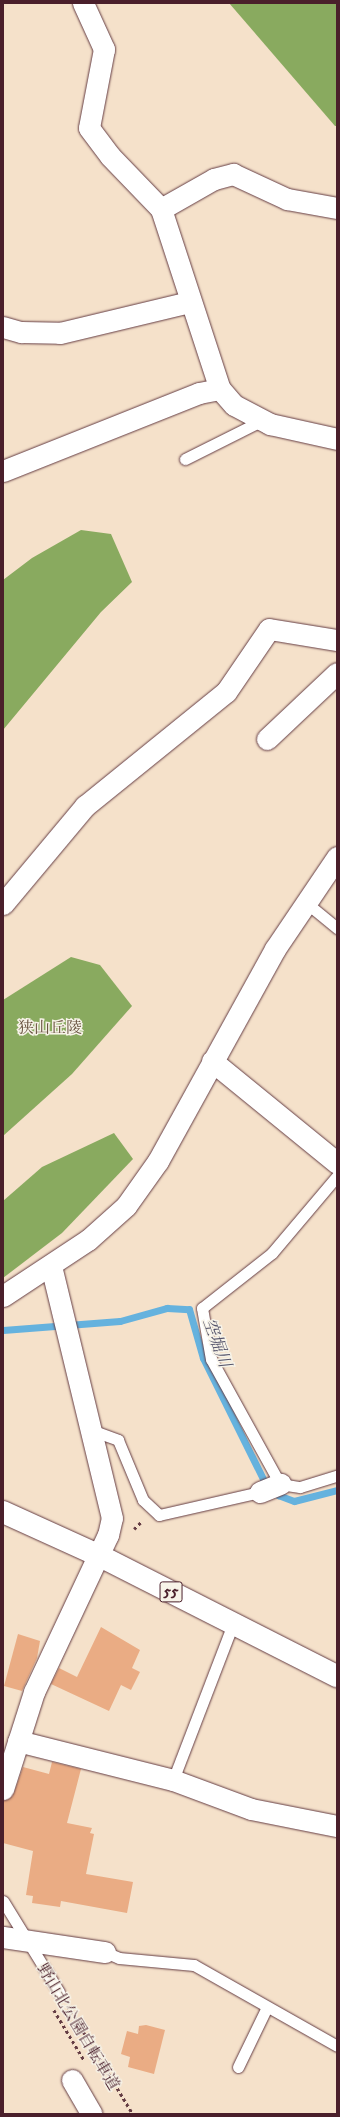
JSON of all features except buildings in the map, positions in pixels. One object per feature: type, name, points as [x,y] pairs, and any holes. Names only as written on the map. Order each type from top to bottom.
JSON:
[{"type":"main road","name":"55","points":[[3,1512],[98,1555],[337,1676]]},
{"type":"street","points":[[84,3],[104,49],[89,128],[110,156],[161,208],[189,302],[220,389],[234,405],[263,420],[337,439]]},
{"type":"street","points":[[161,208],[214,179],[233,174],[287,199],[337,208]]},
{"type":"street","points":[[3,327],[21,332],[60,333],[189,302]]},
{"type":"street","points":[[3,470],[199,393],[220,389]]},
{"type":"street","points":[[3,904],[85,806],[226,692],[269,629],[337,640]]},
{"type":"street","points":[[267,739],[337,673]]},
{"type":"street","points":[[3,1296],[51,1266],[88,1240],[126,1206],[158,1161],[212,1061],[304,901],[337,857]]},
{"type":"street","points":[[212,1061],[337,1163]]},
{"type":"street","points":[[3,1789],[7,1760],[18,1741],[34,1692],[98,1555],[112,1518],[67,1324],[51,1266]]},
{"type":"street","points":[[260,1492],[280,1484]]},
{"type":"street","points":[[18,1741],[173,1780],[251,1809],[337,1826]]},
{"type":"street","points":[[3,1937],[105,1952]]},
{"type":"street","points":[[72,2080],[92,2114]]},
{"type":"lane","points":[[185,459],[263,420]]},
{"type":"lane","points":[[304,901],[337,928]]},
{"type":"lane","points":[[337,1176],[272,1254],[202,1308],[211,1359],[280,1484],[300,1487],[337,1476]]},
{"type":"lane","points":[[91,1430],[118,1440],[144,1500],[159,1514],[260,1492]]},
{"type":"lane","points":[[173,1780],[233,1624]]},
{"type":"lane","points":[[3,1901],[26,1941],[59,1992]]},
{"type":"lane","points":[[105,1952],[119,1958],[194,1965],[266,2009],[337,2046]]},
{"type":"lane","points":[[238,2067],[266,2009]]},
{"type":"path","points":[[130,1537],[138,1523],[159,1514]]},
{"type":"path","points":[[59,1992],[133,2114]]},
{"type":"path","name":"野山北公園自転車道","points":[[50,2004],[87,2066]]},
{"type":"green space","points":[[229,3],[337,3],[337,126],[335,126]]},
{"type":"green space","points":[[81,530],[111,534],[132,582],[101,612],[3,730],[3,580],[32,558]]},
{"type":"green space","name":"狭山丘陵","points":[[71,957],[100,965],[132,1006],[72,1074],[3,1136],[3,1000]]},
{"type":"green space","points":[[114,1133],[133,1159],[62,1233],[3,1278],[3,1201],[42,1167]]},
{"type":"waterway","name":"空堀川","points":[[3,1330],[120,1321],[167,1308],[189,1309],[203,1358],[265,1483],[278,1495],[294,1501],[337,1490]]}]
